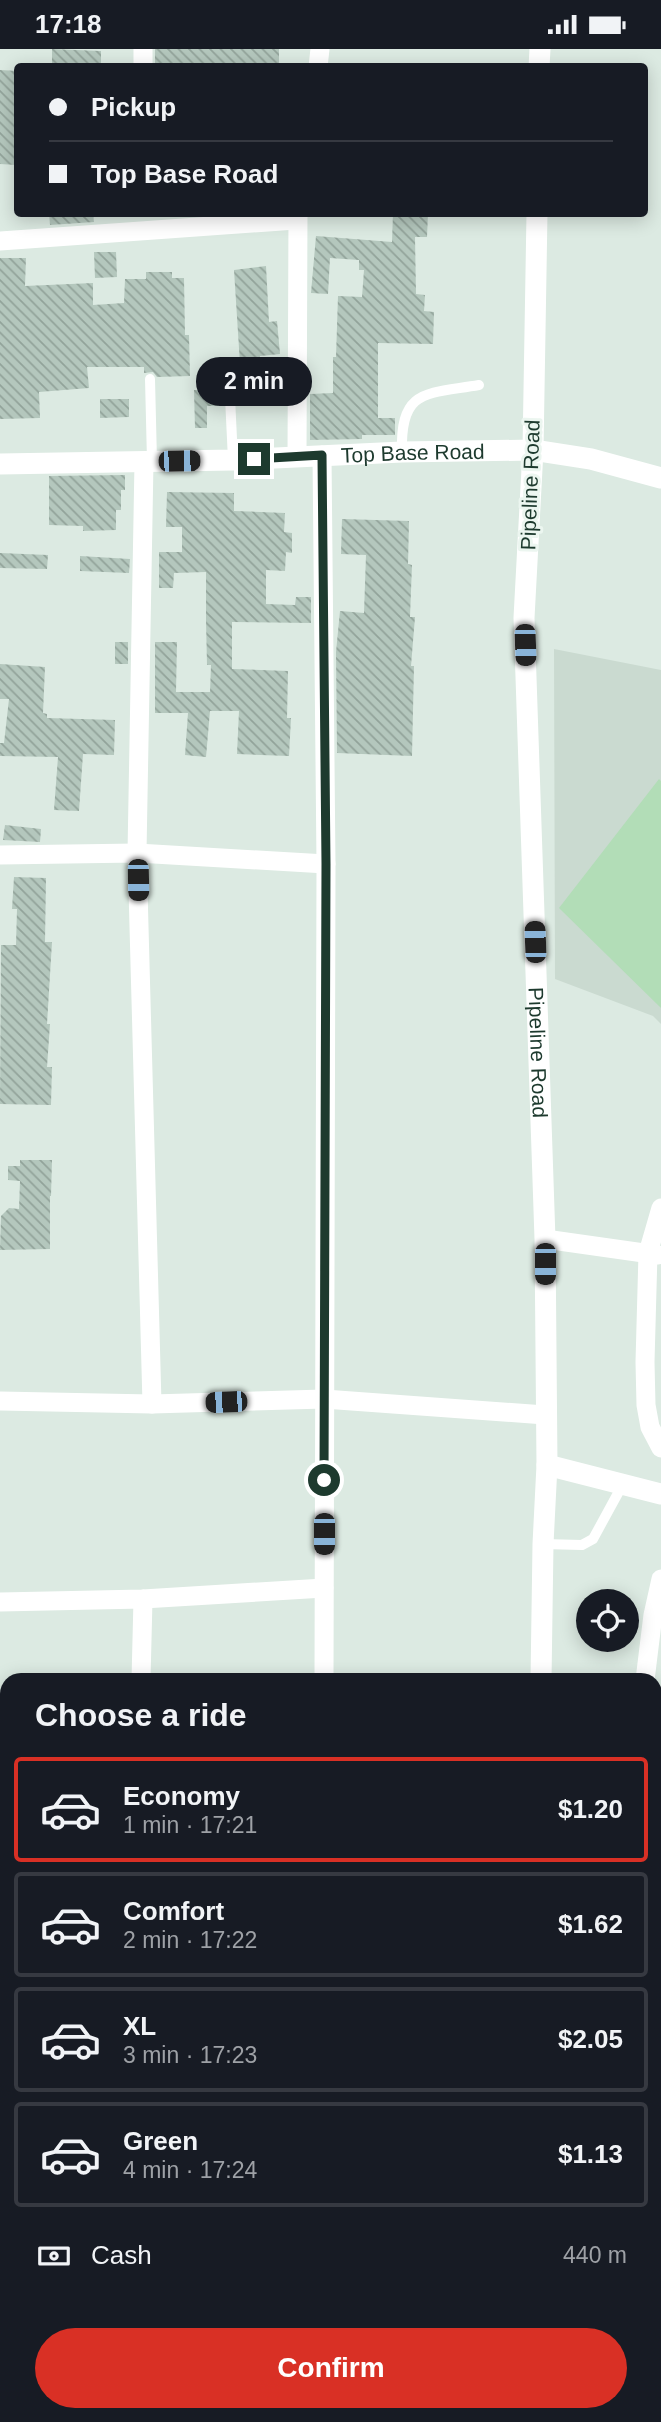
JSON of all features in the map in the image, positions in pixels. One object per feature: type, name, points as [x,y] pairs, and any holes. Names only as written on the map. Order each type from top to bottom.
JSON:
[{"type":"street","points":[[0,241],[146,222],[297,217],[297,457]]},
{"type":"street","name":"Pipeline Road","points":[[537,217],[533,450],[524,618],[545,1239],[547,1465],[541,1673]]},
{"type":"street","name":"Top Base Road","points":[[0,464],[233,460],[402,452],[533,450],[591,460],[661,478]]},
{"type":"street","points":[[322,455],[326,864],[324,1673]]},
{"type":"street","points":[[148,462],[137,853],[152,1404]]},
{"type":"street","points":[[0,855],[137,853],[326,864]]},
{"type":"street","points":[[661,1208],[654,1254],[646,1405],[650,1427],[661,1448]]},
{"type":"street","points":[[545,1239],[654,1254]]},
{"type":"street","points":[[0,1401],[152,1404],[324,1399],[545,1415]]},
{"type":"street","points":[[547,1465],[661,1494]]},
{"type":"street","points":[[646,1673],[661,1579]]},
{"type":"street","points":[[0,1602],[143,1599],[324,1588]]},
{"type":"street","points":[[141,1673],[143,1599]]},
{"type":"lane","points":[[229,376],[233,460]]},
{"type":"lane","points":[[148,462],[150,379]]},
{"type":"lane","points":[[402,452],[402,421],[414,401],[424,394],[479,385]]},
{"type":"lane","points":[[543,1544],[582,1545],[593,1539],[623,1484]]},
{"type":"shaded area","points":[[554,649],[661,670],[661,1024],[653,1016],[555,979]]},
{"type":"green space","points":[[659,779],[661,781],[661,1008],[559,908]]},
{"type":"building","points":[[52,49],[101,51],[101,63],[52,63]]},
{"type":"building","points":[[155,49],[279,49],[279,63],[155,63]]},
{"type":"building","points":[[0,70],[14,71],[14,165],[0,164]]},
{"type":"building","points":[[49,217],[93,217],[94,222],[50,225]]},
{"type":"building","points":[[393,217],[428,217],[427,237],[415,237],[416,294],[425,295],[424,311],[434,312],[433,344],[378,343],[378,418],[395,418],[395,435],[310,440],[310,394],[333,393],[338,296],[362,297],[364,270],[359,270],[359,260],[330,258],[328,294],[311,293],[316,236],[392,242]]},
{"type":"building","points":[[94,252],[116,252],[117,277],[95,278]]},
{"type":"building","points":[[0,258],[26,258],[25,286],[93,283],[93,305],[124,303],[125,279],[146,279],[146,272],[172,272],[172,278],[184,278],[185,335],[189,335],[190,376],[157,377],[153,372],[144,373],[144,367],[87,367],[89,388],[39,392],[40,418],[0,419]]},
{"type":"building","points":[[266,266],[269,322],[277,321],[280,354],[260,356],[260,363],[240,364],[234,270]]},
{"type":"building","points":[[194,390],[218,390],[218,406],[207,406],[207,428],[195,428]]},
{"type":"building","points":[[100,399],[129,399],[129,417],[100,418]]},
{"type":"building","points":[[125,475],[125,490],[121,490],[121,510],[116,510],[116,530],[83,531],[83,526],[49,525],[49,476]]},
{"type":"building","points":[[167,492],[234,493],[234,511],[285,513],[284,532],[292,533],[292,553],[286,552],[285,571],[266,570],[266,604],[295,605],[296,597],[311,597],[311,623],[232,622],[232,669],[288,671],[287,718],[291,718],[289,756],[237,754],[239,711],[210,711],[206,757],[185,755],[188,713],[155,713],[155,642],[177,642],[176,692],[210,692],[206,572],[174,573],[173,588],[159,588],[159,552],[182,552],[182,527],[166,527]]},
{"type":"building","points":[[342,519],[409,521],[408,564],[412,565],[410,617],[415,617],[411,666],[414,666],[412,756],[337,753],[336,652],[340,611],[364,613],[366,555],[341,554]]},
{"type":"building","points":[[0,553],[48,555],[47,569],[0,568]]},
{"type":"building","points":[[80,556],[130,559],[129,573],[80,571]]},
{"type":"building","points":[[115,642],[128,642],[128,664],[115,664]]},
{"type":"building","points":[[0,664],[45,667],[43,713],[47,714],[47,718],[115,720],[114,755],[83,754],[79,811],[54,810],[58,757],[0,756],[9,699],[0,699]]},
{"type":"building","points":[[5,825],[41,829],[40,842],[3,840]]},
{"type":"building","points":[[14,877],[46,878],[45,942],[52,942],[47,1024],[50,1024],[47,1067],[52,1067],[51,1105],[0,1104],[1,945],[16,945],[17,909],[12,909]]},
{"type":"building","points":[[20,1160],[52,1160],[50,1249],[0,1250],[1,1216],[9,1208],[19,1209],[20,1181],[8,1180],[8,1166],[20,1166]]},
{"type":"route","points":[[254,459],[322,455],[326,864],[324,1480]]}]
